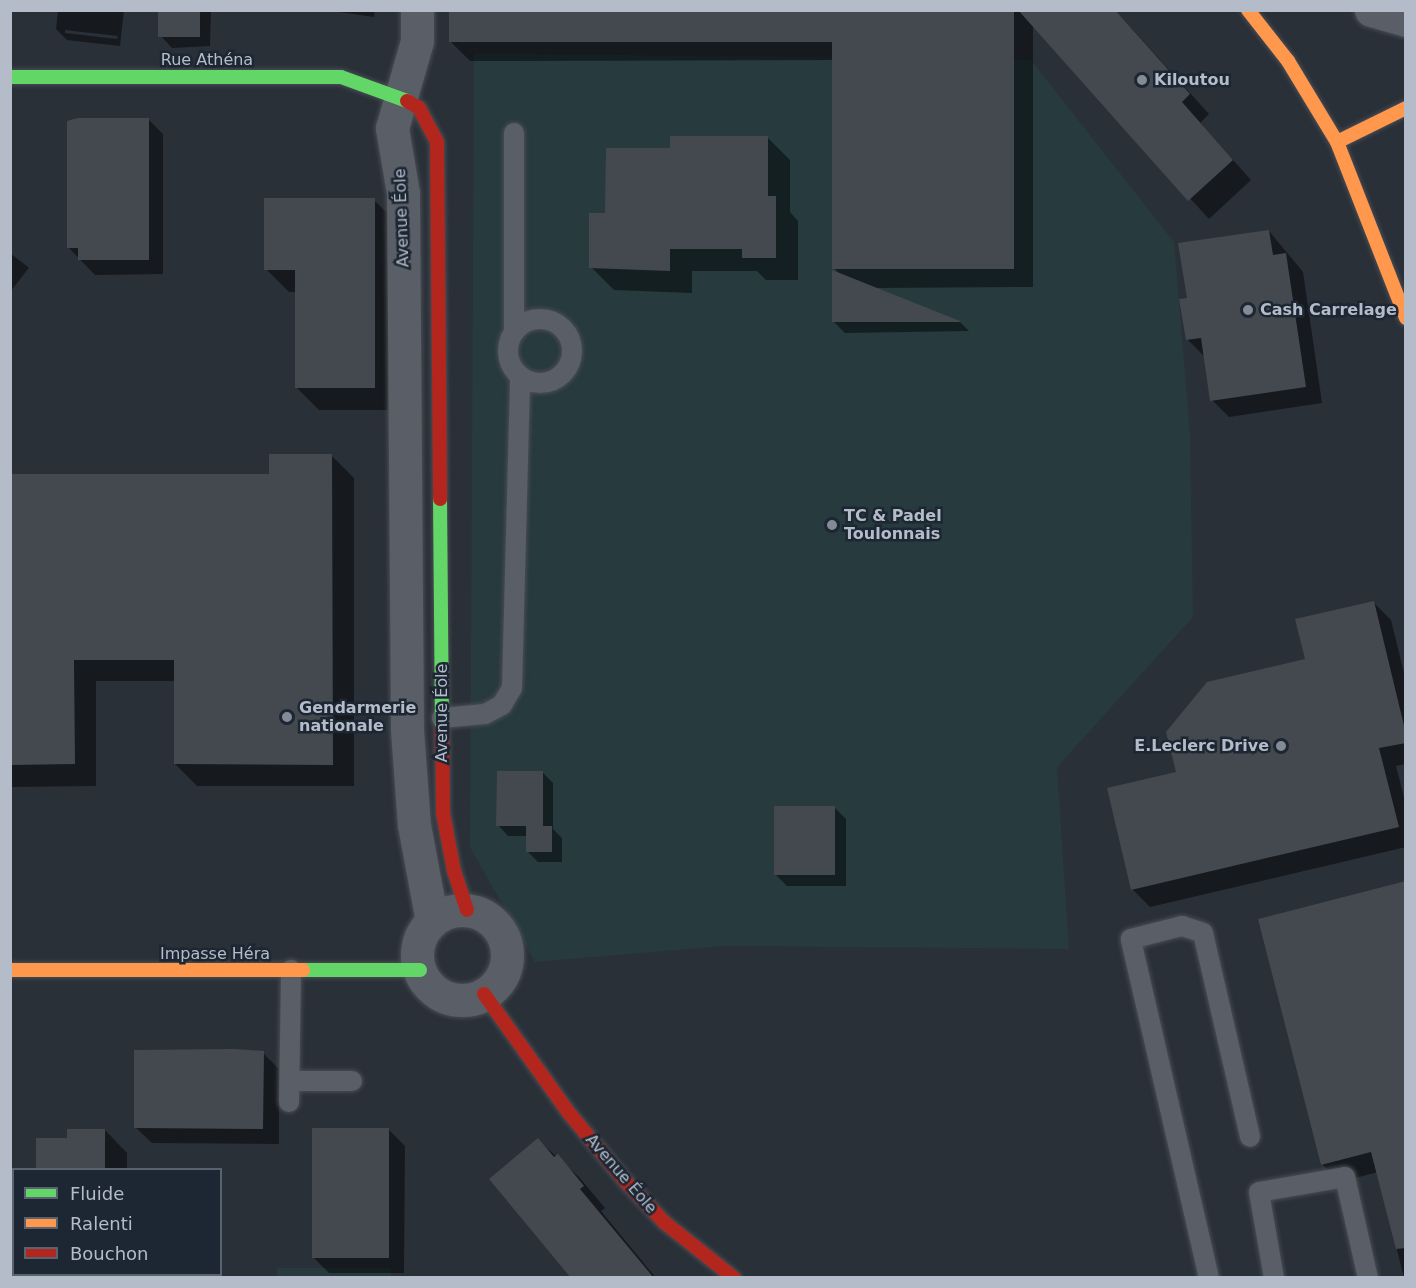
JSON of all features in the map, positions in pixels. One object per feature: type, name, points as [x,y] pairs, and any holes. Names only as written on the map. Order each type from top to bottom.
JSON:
[{"type":"street","points":[[399,96],[417,41],[417,10]]},
{"type":"street","points":[[1248,10],[1288,61],[1337,142],[1406,318]]},
{"type":"street","points":[[1371,10],[1406,20]]},
{"type":"street","name":"Rue Athéna","points":[[10,77],[342,77],[399,96]]},
{"type":"street","name":"Avenue Éole","points":[[432,921],[414,825],[407,730],[404,193],[392,128],[399,96],[419,108],[437,142],[442,813],[454,871],[467,910]]},
{"type":"street","points":[[1337,142],[1406,108]]},
{"type":"street","points":[[467,910],[486,916],[505,941],[504,971],[484,994],[470,999],[441,995],[429,986],[420,970],[417,946],[432,921],[444,913],[467,910]]},
{"type":"street","name":"Impasse Héra","points":[[10,970],[420,970]]},
{"type":"street","name":"Avenue Éole","points":[[484,994],[569,1113],[627,1183],[664,1222],[734,1278]]},
{"type":"lane","points":[[513,332],[532,319],[544,319],[563,329],[572,347],[568,367],[554,381],[534,384],[520,376],[507,353],[513,332],[514,133]]},
{"type":"lane","points":[[442,718],[485,714],[502,705],[512,688],[520,376]]},
{"type":"lane","points":[[1209,1278],[1131,939],[1182,926],[1203,933],[1250,1137]]},
{"type":"lane","points":[[289,1102],[291,970]]},
{"type":"lane","points":[[290,1081],[352,1081]]},
{"type":"lane","points":[[1274,1278],[1259,1192],[1345,1177],[1368,1278]]},
{"type":"green space","name":"TC & Padel Toulonnais","points":[[474,53],[1031,60],[1174,242],[1190,434],[1193,617],[1057,767],[1069,949],[722,946],[535,962],[470,847]]},
{"type":"green space","points":[[277,1268],[391,1268],[391,1277],[277,1277]]},
{"type":"building","points":[[158,10],[200,10],[200,37],[158,37]]},
{"type":"building","points":[[449,10],[1014,10],[1014,269],[832,269],[832,42],[449,42]]},
{"type":"building","points":[[1018,10],[1115,10],[1190,94],[1182,102],[1233,160],[1188,201]]},
{"type":"building","points":[[78,118],[149,118],[149,260],[78,260],[78,248],[67,248],[67,121]]},
{"type":"building","points":[[670,136],[768,136],[768,196],[776,196],[776,258],[742,258],[742,249],[670,249],[670,271],[589,268],[589,213],[605,213],[606,148],[670,148]]},
{"type":"building","points":[[264,198],[375,198],[375,388],[295,388],[295,270],[264,270]]},
{"type":"building","points":[[1269,230],[1273,255],[1286,253],[1306,387],[1210,401],[1201,338],[1186,340],[1179,299],[1187,298],[1178,243]]},
{"type":"building","points":[[832,270],[960,321],[960,322],[832,322]]},
{"type":"building","points":[[269,454],[332,454],[333,765],[174,764],[174,660],[74,660],[75,764],[10,765],[10,474],[269,474]]},
{"type":"building","name":"E.Leclerc Drive","points":[[1374,601],[1406,734],[1406,743],[1379,748],[1399,827],[1131,890],[1107,788],[1176,772],[1166,732],[1207,682],[1305,659],[1295,619]]},
{"type":"building","points":[[497,771],[543,771],[543,826],[552,826],[552,852],[526,852],[526,826],[496,826]]},
{"type":"building","points":[[774,806],[835,806],[835,875],[774,875]]},
{"type":"building","points":[[1406,881],[1406,1248],[1396,1249],[1371,1152],[1321,1165],[1258,919]]},
{"type":"building","points":[[134,1050],[264,1051],[263,1129],[134,1128]]},
{"type":"building","points":[[312,1128],[389,1128],[389,1258],[312,1258]]},
{"type":"building","points":[[67,1129],[105,1129],[105,1168],[36,1168],[36,1138],[67,1138]]},
{"type":"building","points":[[538,1138],[554,1157],[558,1154],[584,1186],[580,1189],[654,1278],[571,1278],[489,1179]]},
{"type":"traffic: fast","points":[[10,77],[341,77],[407,101]]},
{"type":"traffic: fast","points":[[440,499],[442,728]]},
{"type":"traffic: fast","points":[[303,970],[420,970]]},
{"type":"traffic: slow","points":[[1248,10],[1288,61],[1337,142],[1406,318]]},
{"type":"traffic: slow","points":[[1337,142],[1406,108]]},
{"type":"traffic: slow","points":[[10,970],[303,970]]},
{"type":"traffic: jam","points":[[407,101],[419,108],[437,142],[440,499]]},
{"type":"traffic: jam","points":[[442,728],[443,813],[454,871],[467,910]]},
{"type":"traffic: jam","points":[[484,994],[569,1113],[627,1183],[664,1222],[734,1278]]},
{"type":"place","name":"Kiloutou","points":[[1142,80]]},
{"type":"place","name":"Cash Carrelage","points":[[1248,310]]},
{"type":"place","name":"TC & Padel Toulonnais","points":[[832,525]]},
{"type":"place","name":"Gendarmerie nationale","points":[[287,717]]},
{"type":"place","name":"E.Leclerc Drive","points":[[1281,746]]}]
